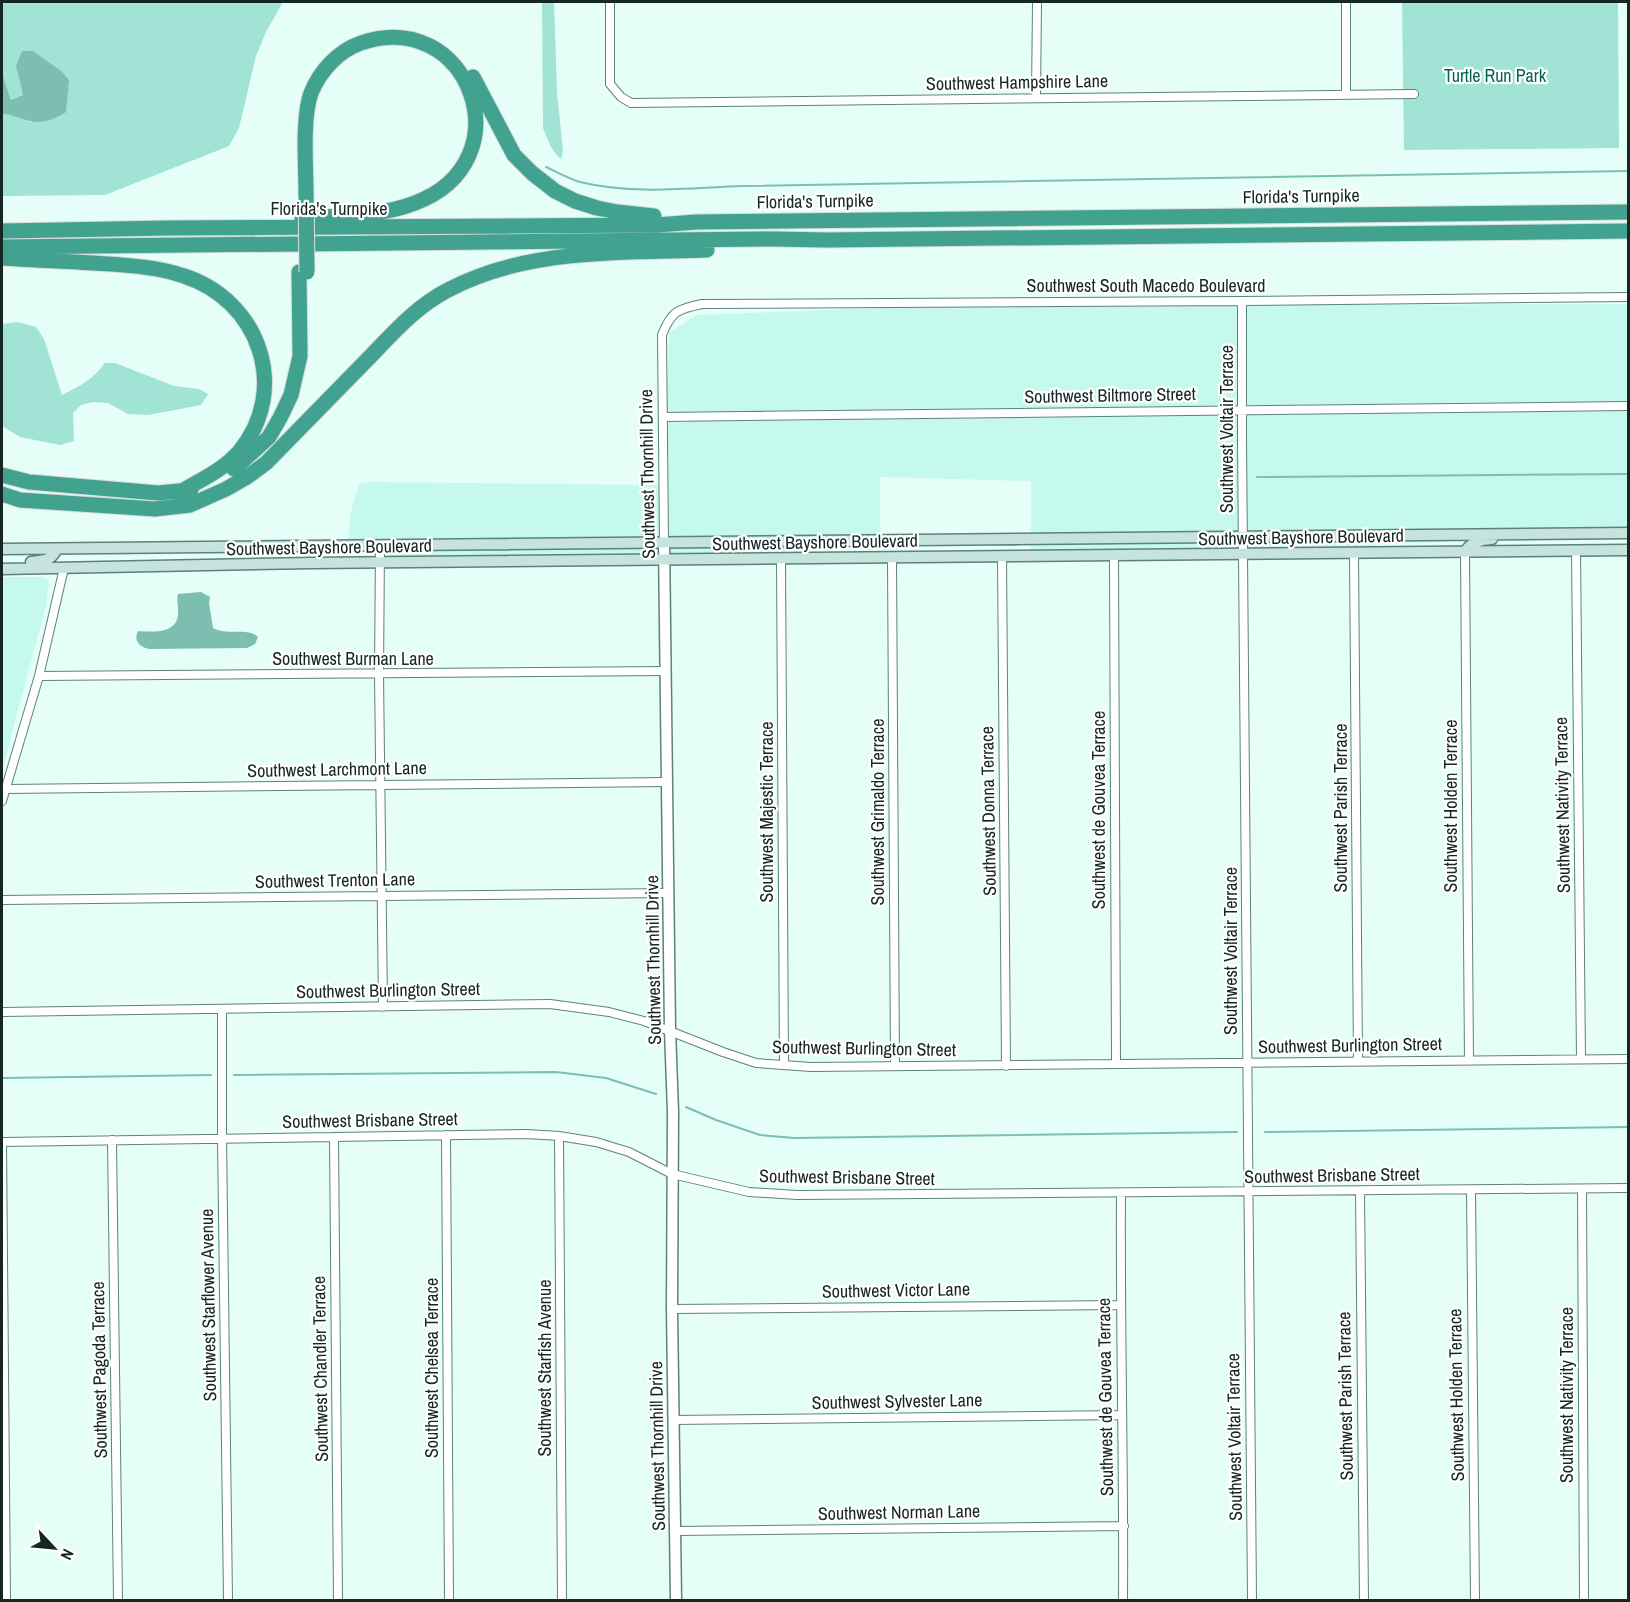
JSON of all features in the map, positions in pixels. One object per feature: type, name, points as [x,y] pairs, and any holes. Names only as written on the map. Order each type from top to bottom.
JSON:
[{"type":"highway","points":[[247,477],[288,421],[304,381],[308,353],[298,116],[301,98],[309,78],[321,60],[344,41],[370,31],[396,28],[420,33],[443,44],[458,57],[474,78],[514,155],[555,191],[597,208],[696,222]]},
{"type":"highway","points":[[168,228],[360,214],[413,204],[429,197],[445,188],[458,175],[469,156],[475,139],[477,123],[474,104],[466,81],[456,67],[437,50],[396,37],[374,39],[354,45],[332,61],[317,80],[310,95],[306,116],[301,193]]},
{"type":"highway","name":"Florida's Turnpike","points":[[2,231],[1629,212]]},
{"type":"highway","name":"Florida's Turnpike","points":[[2,247],[1629,231]]},
{"type":"highway","points":[[2,494],[20,500],[155,509],[190,505],[226,489],[266,463],[411,315],[448,290],[507,267],[571,255],[776,247],[827,240]]},
{"type":"highway","points":[[2,258],[125,265],[165,270],[207,285],[225,297],[239,312],[250,328],[263,362],[266,383],[263,404],[256,423],[238,452],[216,472],[182,491]]},
{"type":"highway","points":[[2,475],[29,482],[158,493],[199,489],[229,473],[269,437],[291,394],[300,356],[303,272]]},
{"type":"main road","name":"Southwest Bayshore Boulevard","points":[[2,549],[1629,533]]},
{"type":"main road","points":[[1465,552],[1468,547],[1484,539],[1546,540],[1554,534]]},
{"type":"main road","points":[[1374,553],[1381,547],[1450,546],[1455,542],[1456,535]]},
{"type":"main road","points":[[892,558],[900,549],[908,546],[962,546],[971,539]]},
{"type":"main road","points":[[802,559],[808,553],[856,552],[863,549],[865,540]]},
{"type":"main road","points":[[64,568],[69,558],[79,554],[135,553],[145,548]]},
{"type":"main road","points":[[2,568],[14,563],[48,560],[52,558],[57,549]]},
{"type":"main road","name":"Southwest Bayshore Boulevard","points":[[2,568],[380,562],[1629,550]]},
{"type":"street","name":"Southwest Hampshire Lane","points":[[610,2],[610,84],[621,97],[632,103],[1414,94]]},
{"type":"street","points":[[1036,98],[1037,2]]},
{"type":"street","points":[[1346,2],[1346,95]]},
{"type":"street","name":"Southwest South Macedo Boulevard","points":[[668,319],[684,308],[702,304],[1629,297]]},
{"type":"street","name":"Southwest Voltair Terrace","points":[[1242,301],[1252,1600]]},
{"type":"street","name":"Southwest Thornhill Drive","points":[[668,319],[662,335],[668,893],[673,1112],[672,1309],[675,1600]]},
{"type":"street","name":"Southwest Biltmore Street","points":[[663,417],[1629,406]]},
{"type":"street","points":[[380,546],[379,674],[383,1007]]},
{"type":"street","name":"Southwest Nativity Terrace","points":[[1575,550],[1581,1059]]},
{"type":"street","name":"Southwest Holden Terrace","points":[[1465,552],[1469,1060]]},
{"type":"street","name":"Southwest Parish Terrace","points":[[1354,553],[1358,1062]]},
{"type":"street","name":"Southwest de Gouvea Terrace","points":[[1114,555],[1116,1064]]},
{"type":"street","name":"Southwest Donna Terrace","points":[[1002,556],[1006,1066]]},
{"type":"street","name":"Southwest Grimaldo Terrace","points":[[892,558],[895,1065]]},
{"type":"street","name":"Southwest Majestic Terrace","points":[[781,559],[784,1065]]},
{"type":"street","points":[[2,801],[39,676],[64,568]]},
{"type":"street","name":"Southwest Burman Lane","points":[[39,676],[666,671]]},
{"type":"street","name":"Southwest Larchmont Lane","points":[[6,789],[667,782]]},
{"type":"street","name":"Southwest Trenton Lane","points":[[2,900],[668,893]]},
{"type":"street","name":"Southwest Burlington Street","points":[[2,1012],[550,1004],[609,1012],[644,1021],[756,1063],[812,1067],[1629,1059]]},
{"type":"street","name":"Southwest Starflower Avenue","points":[[222,1009],[228,1600]]},
{"type":"street","name":"Southwest Brisbane Street","points":[[2,1142],[222,1137],[527,1134],[559,1136],[596,1142],[629,1152],[672,1174],[749,1192],[797,1196],[1629,1188]]},
{"type":"street","name":"Southwest Chelsea Terrace","points":[[446,1136],[449,1600]]},
{"type":"street","name":"Southwest Starfish Avenue","points":[[559,1136],[562,1600]]},
{"type":"street","name":"Southwest Chandler Terrace","points":[[334,1137],[338,1600]]},
{"type":"street","name":"Southwest Pagoda Terrace","points":[[112,1140],[118,1600]]},
{"type":"street","points":[[2,1142],[6,1600]]},
{"type":"street","name":"Southwest Nativity Terrace","points":[[1582,1189],[1584,1600]]},
{"type":"street","name":"Southwest Holden Terrace","points":[[1471,1190],[1475,1600]]},
{"type":"street","name":"Southwest Parish Terrace","points":[[1360,1191],[1364,1600]]},
{"type":"street","name":"Southwest de Gouvea Terrace","points":[[1121,1194],[1123,1600]]},
{"type":"street","name":"Southwest Victor Lane","points":[[672,1309],[1120,1305]]},
{"type":"street","name":"Southwest Sylvester Lane","points":[[673,1420],[1121,1415]]},
{"type":"street","name":"Southwest Norman Lane","points":[[674,1531],[1124,1526]]},
{"type":"shaded area","points":[[22,51],[33,51],[61,71],[69,80],[66,112],[53,119],[40,122],[2,114],[2,73],[11,100],[23,95],[16,66]]},
{"type":"shaded area","points":[[1628,304],[1628,402],[1246,406],[1246,305]]},
{"type":"shaded area","points":[[1237,305],[1237,406],[667,413],[669,333],[696,315],[932,306]]},
{"type":"shaded area","points":[[1628,410],[1628,528],[1247,533],[1246,414]]},
{"type":"shaded area","points":[[1237,414],[1238,533],[1031,534],[1031,481],[880,477],[880,536],[669,538],[667,422]]},
{"type":"shaded area","points":[[371,482],[658,485],[660,538],[348,542],[351,511],[359,484]]},
{"type":"shaded area","points":[[1451,539],[1448,542],[1381,543],[1374,547],[1247,549],[1247,541]]},
{"type":"shaded area","points":[[1238,541],[1238,549],[1031,552],[1031,543]]},
{"type":"shaded area","points":[[859,545],[855,548],[808,549],[802,552],[669,554],[669,546]]},
{"type":"shaded area","points":[[660,546],[660,554],[384,557],[384,550]]},
{"type":"shaded area","points":[[2,577],[41,577],[47,579],[49,584],[46,605],[2,771]]},
{"type":"shaded area","points":[[201,592],[210,597],[213,628],[249,632],[258,637],[255,644],[247,648],[149,649],[138,643],[136,638],[138,631],[163,630],[177,621],[178,594]]},
{"type":"green space","points":[[2,2],[283,2],[256,56],[239,128],[229,146],[105,195],[2,196],[2,114],[11,114],[31,122],[16,66],[23,95],[11,100],[2,73]]},
{"type":"green space","points":[[542,2],[554,2],[557,93],[563,151],[561,159],[552,149],[543,128]]},
{"type":"green space","name":"Turtle Run Park","points":[[1402,2],[1618,2],[1619,148],[1404,150]]},
{"type":"green space","points":[[18,322],[36,327],[44,339],[62,395],[85,382],[105,363],[115,363],[174,386],[199,389],[208,394],[201,405],[148,415],[128,414],[108,403],[93,402],[81,405],[73,413],[74,441],[60,445],[20,437],[2,426],[2,324]]},
{"type":"waterway","points":[[546,167],[576,181],[641,190],[742,186],[1628,171]]},
{"type":"waterway","points":[[1257,477],[1628,474]]},
{"type":"waterway","points":[[234,1075],[556,1072],[606,1078],[656,1094]]},
{"type":"waterway","points":[[2,1078],[211,1075]]},
{"type":"waterway","points":[[686,1107],[760,1135],[794,1138],[1237,1132]]},
{"type":"waterway","points":[[1265,1132],[1628,1127]]}]
